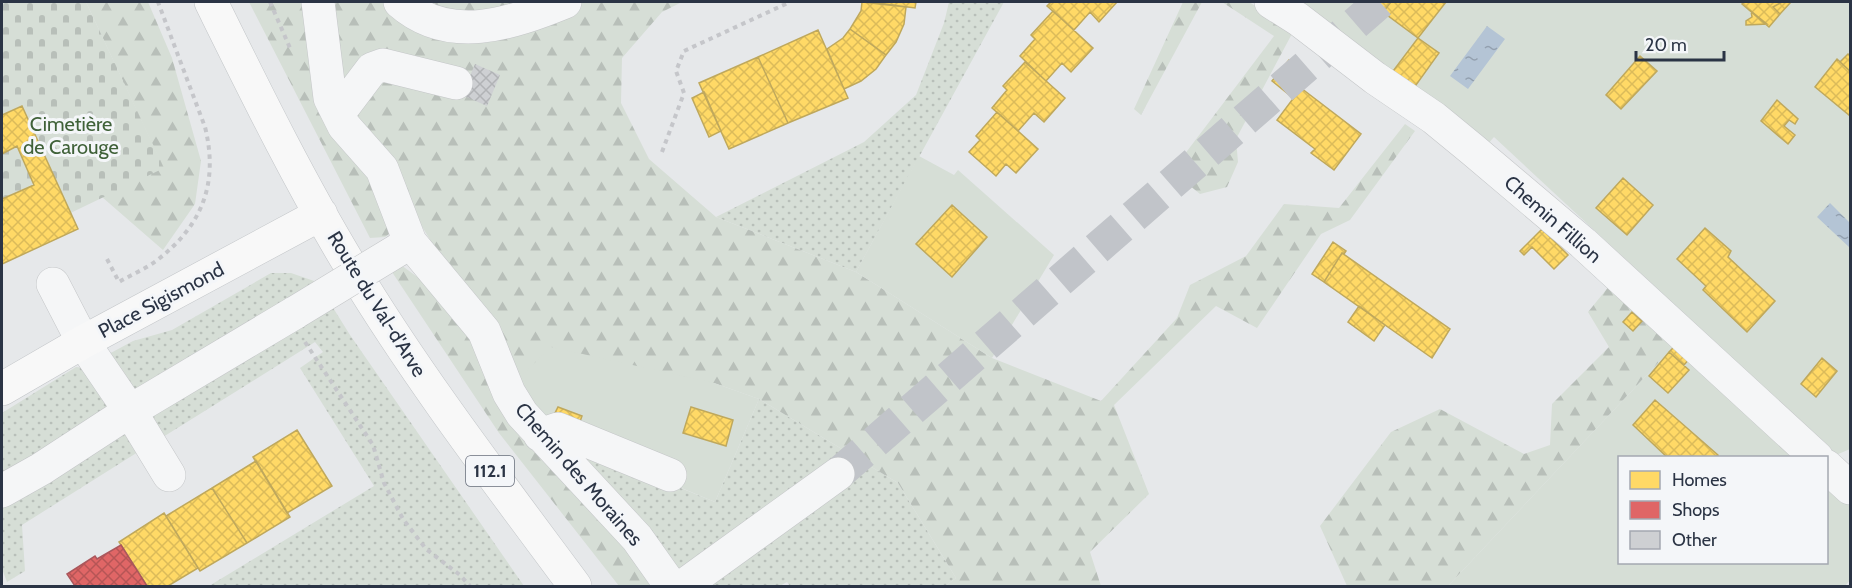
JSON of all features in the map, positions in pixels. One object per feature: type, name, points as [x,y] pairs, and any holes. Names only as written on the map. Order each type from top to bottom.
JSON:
[{"type":"main road","name":"Route du Val-d'Arve","points":[[211,2],[268,117],[351,267],[467,441],[575,586]]},
{"type":"main road","name":"Place Sigismond","points":[[2,389],[83,342],[321,214]]},
{"type":"street","name":"Chemin des Moraines","points":[[318,2],[330,98],[344,126],[382,169],[404,246],[484,331],[509,393],[522,414],[637,538],[671,586]]},
{"type":"street","points":[[400,2],[421,17],[464,27],[509,22],[537,14],[565,2]]},
{"type":"street","name":"Chemin Fillion","points":[[1271,2],[1298,19],[1375,78],[1434,118],[1473,150],[1583,243],[1815,456]]},
{"type":"street","points":[[338,114],[372,69],[383,65],[456,83]]},
{"type":"street","points":[[2,491],[404,246]]},
{"type":"street","points":[[53,284],[83,342],[130,411],[168,475]]},
{"type":"street","points":[[540,435],[558,429],[669,475]]},
{"type":"street","points":[[1828,467],[1851,488]]},
{"type":"street","points":[[683,586],[838,474]]},
{"type":"path","points":[[107,259],[119,282],[154,262],[185,235],[198,216],[209,180],[210,148],[205,127],[158,2]]},
{"type":"path","points":[[662,152],[684,93],[676,70],[684,51],[790,2]]},
{"type":"path","points":[[291,316],[302,338],[373,446],[384,483],[404,519],[426,549],[460,575],[470,586]]},
{"type":"green space","name":"Cimetière de Carouge","points":[[2,2],[86,2],[164,168],[2,246]]},
{"type":"green space","points":[[86,2],[148,2],[172,58],[201,161],[195,204],[163,250],[102,197],[163,167]]},
{"type":"green space","points":[[249,2],[682,2],[662,12],[622,58],[621,103],[649,159],[716,217],[856,272],[992,358],[1101,401],[1177,318],[1190,285],[1246,256],[1284,204],[1339,208],[1405,124],[1415,131],[1350,220],[1321,234],[1257,328],[1216,306],[1114,405],[1149,494],[1090,552],[1101,586],[945,586],[956,578],[898,483],[759,399],[714,383],[516,381],[415,215],[385,237],[370,238]]},
{"type":"green space","points":[[949,2],[1004,2],[856,272],[716,217],[864,142],[916,95],[944,23]]},
{"type":"green space","points":[[1183,2],[1202,2],[1141,115],[1134,109]]},
{"type":"green space","points":[[1222,2],[1249,2],[1294,30],[1236,139],[1238,162],[1227,187],[1200,194],[1172,171],[1274,36]]},
{"type":"green space","points":[[1292,2],[1850,2],[1850,449],[1836,455],[1494,137],[1487,145]]},
{"type":"green space","points":[[919,156],[954,175],[958,170],[1054,255],[992,358],[856,272]]},
{"type":"green space","points":[[401,265],[420,279],[425,275],[590,504],[655,586],[619,586],[499,433],[392,272]]},
{"type":"green space","points":[[271,273],[291,273],[317,282],[350,335],[524,586],[209,586],[374,486],[300,368],[323,352],[315,342],[155,442],[107,355],[133,341],[172,330]]},
{"type":"green space","points":[[1610,285],[1677,343],[1448,586],[1347,586],[1320,526],[1391,432],[1440,409],[1524,454],[1550,445],[1552,404],[1609,347],[1588,312]]},
{"type":"green space","points":[[1677,343],[1800,456],[1618,456],[1618,564],[1828,564],[1828,482],[1850,503],[1850,580],[1845,586],[1448,586]]},
{"type":"green space","points":[[551,347],[714,383],[759,399],[715,502],[552,434],[516,381]]},
{"type":"green space","points":[[76,367],[86,368],[138,452],[22,525],[25,571],[7,582],[2,569],[2,413]]},
{"type":"green space","points":[[759,399],[898,483],[956,578],[945,586],[790,586],[787,582],[780,586],[683,586],[573,449],[578,446],[715,502]]},
{"type":"water","points":[[1487,26],[1505,39],[1468,89],[1450,76]]},
{"type":"water","points":[[1830,203],[1850,223],[1849,247],[1817,217]]},
{"type":"building: Homes","points":[[862,2],[906,7],[904,24],[896,42],[886,55],[850,29],[861,11]]},
{"type":"building: Homes","points":[[870,2],[916,2],[915,8]]},
{"type":"building: Homes","points":[[1051,2],[1117,2],[1099,22],[1090,12],[1074,30],[1047,6]]},
{"type":"building: Homes","points":[[1362,2],[1391,2],[1380,16]]},
{"type":"building: Homes","points":[[1391,2],[1446,2],[1418,38],[1383,12]]},
{"type":"building: Homes","points":[[1744,2],[1782,2],[1773,7],[1780,14],[1769,27],[1742,4]]},
{"type":"building: Homes","points":[[1782,2],[1791,2],[1780,14],[1773,7]]},
{"type":"building: Homes","points":[[1053,11],[1093,48],[1071,72],[1062,63],[1046,81],[1020,56],[1035,39],[1031,35]]},
{"type":"building: Homes","points":[[1751,11],[1767,24],[1746,25],[1746,21],[1752,17]]},
{"type":"building: Homes","points":[[850,29],[886,55],[876,69],[861,81],[844,89],[827,49],[843,38]]},
{"type":"building: Homes","points":[[818,30],[848,98],[788,123],[758,57]]},
{"type":"building: Homes","points":[[1418,38],[1439,53],[1411,92],[1390,75]]},
{"type":"building: Homes","points":[[1848,54],[1850,56],[1850,71],[1840,62]]},
{"type":"building: Homes","points":[[1640,56],[1657,71],[1621,109],[1606,95]]},
{"type":"building: Homes","points":[[758,57],[788,123],[729,149],[699,83]]},
{"type":"building: Homes","points":[[1837,59],[1850,71],[1849,115],[1815,87]]},
{"type":"building: Homes","points":[[1289,60],[1307,74],[1298,86],[1301,88],[1293,98],[1272,81]]},
{"type":"building: Homes","points":[[1025,62],[1065,98],[1044,122],[1034,113],[1018,131],[992,108],[1007,90],[1003,86]]},
{"type":"building: Homes","points":[[1301,88],[1361,134],[1334,170],[1311,153],[1315,149],[1277,120]]},
{"type":"building: Homes","points":[[704,92],[721,131],[709,137],[692,98]]},
{"type":"building: Homes","points":[[1777,100],[1798,119],[1795,124],[1789,120],[1784,126],[1795,135],[1788,144],[1761,121]]},
{"type":"building: Homes","points":[[22,106],[78,229],[2,264],[2,199],[34,185],[17,146],[2,154],[2,115]]},
{"type":"building: Homes","points":[[997,112],[1038,149],[1016,173],[1006,164],[996,176],[969,152],[980,140],[976,136]]},
{"type":"building: Homes","points":[[1623,178],[1653,205],[1627,235],[1596,208]]},
{"type":"building: Homes","points":[[952,205],[987,237],[952,277],[916,244]]},
{"type":"building: Homes","points":[[1705,228],[1731,251],[1728,257],[1775,301],[1747,332],[1703,290],[1706,286],[1677,259]]},
{"type":"building: Homes","points":[[1542,229],[1568,255],[1554,269],[1532,247],[1524,255],[1520,251]]},
{"type":"building: Homes","points":[[1333,242],[1346,251],[1342,253],[1324,282],[1312,274]]},
{"type":"building: Homes","points":[[1342,253],[1450,329],[1432,358],[1324,282]]},
{"type":"building: Homes","points":[[1359,306],[1385,325],[1374,341],[1348,322]]},
{"type":"building: Homes","points":[[1632,312],[1642,321],[1633,331],[1623,322]]},
{"type":"building: Homes","points":[[1676,345],[1690,358],[1684,365],[1669,352]]},
{"type":"building: Homes","points":[[1669,352],[1689,370],[1668,393],[1649,376]]},
{"type":"building: Homes","points":[[1822,358],[1837,371],[1816,397],[1801,384]]},
{"type":"building: Homes","points":[[1655,400],[1718,456],[1666,456],[1633,425]]},
{"type":"building: Homes","points":[[558,407],[582,416],[577,430],[552,419]]},
{"type":"building: Homes","points":[[691,407],[733,420],[726,446],[683,433]]},
{"type":"building: Homes","points":[[297,430],[332,486],[287,513],[253,457]]},
{"type":"building: Homes","points":[[256,461],[290,517],[247,543],[212,488]]},
{"type":"building: Homes","points":[[212,488],[247,543],[200,571],[166,516]]},
{"type":"building: Homes","points":[[164,513],[198,568],[168,586],[147,586],[119,542]]},
{"type":"building: Shops","points":[[121,545],[147,586],[75,586],[67,574],[95,556],[97,559]]},
{"type":"building: Other","points":[[475,64],[500,75],[487,106],[462,95]]},
{"type":"tunnel","points":[[838,474],[1380,2]]}]
